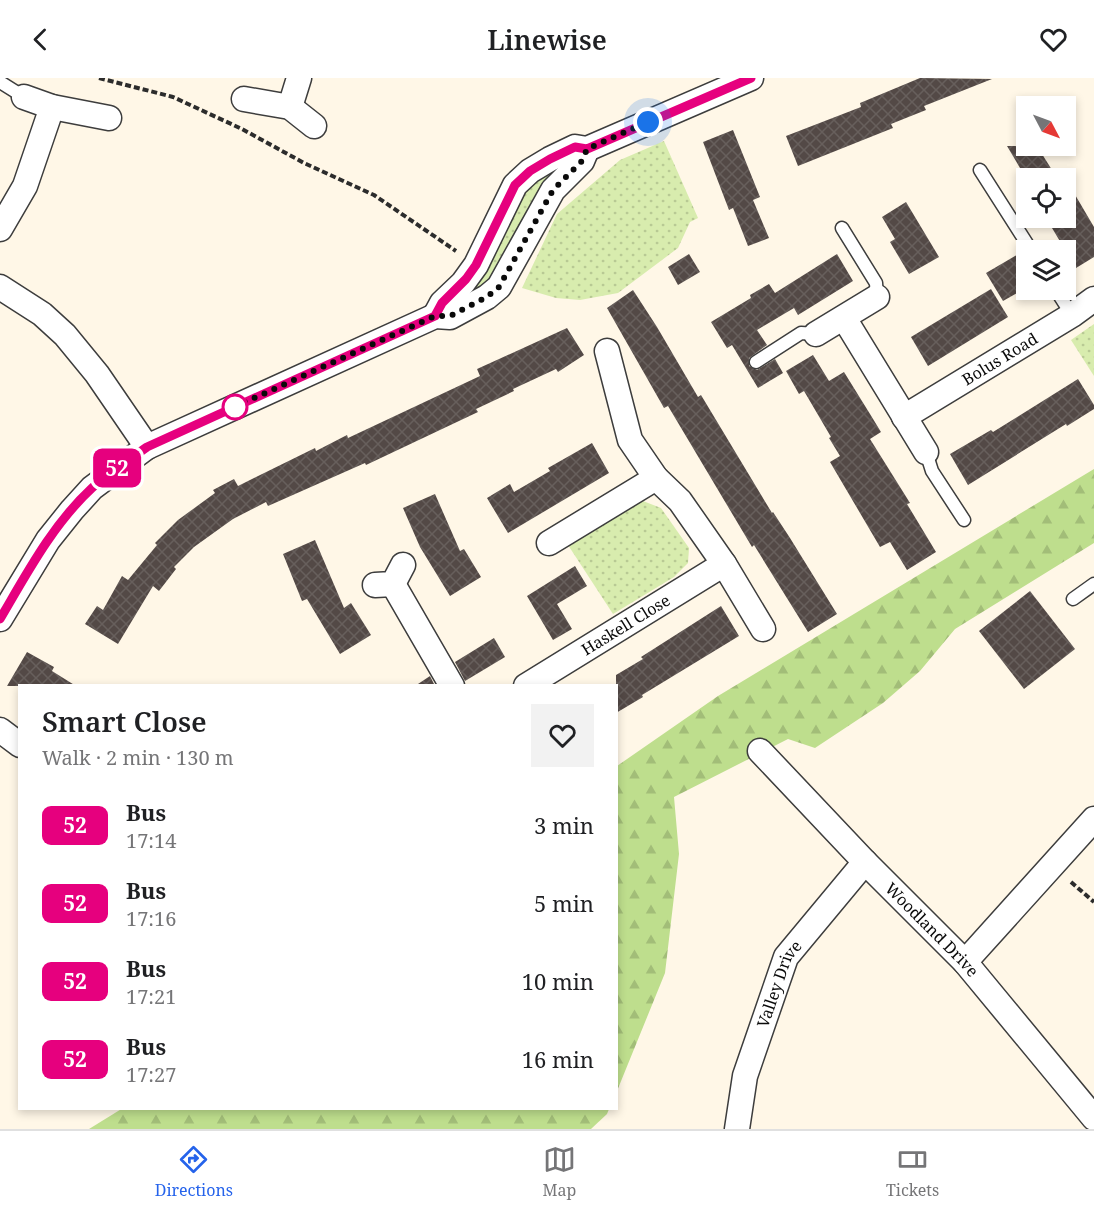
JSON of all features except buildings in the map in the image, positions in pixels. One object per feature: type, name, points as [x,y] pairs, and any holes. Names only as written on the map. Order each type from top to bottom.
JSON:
[{"type":"street","points":[[290,107],[298,78]]},
{"type":"street","points":[[435,316],[442,303],[466,279],[476,265],[515,185],[530,171],[575,147],[587,149],[751,78]]},
{"type":"street","points":[[24,97],[52,106],[109,118]]},
{"type":"street","points":[[244,99],[290,107],[314,126]]},
{"type":"street","points":[[0,229],[25,186],[52,106]]},
{"type":"street","points":[[0,619],[48,540],[72,510],[92,488],[147,447],[435,316],[450,316],[487,297],[499,287],[553,190],[582,161],[587,149]]},
{"type":"street","points":[[0,287],[42,314],[65,335],[97,374],[147,447]]},
{"type":"street","points":[[816,334],[877,297]]},
{"type":"street","name":"Bolus Road","points":[[904,417],[1072,315],[1094,299]]},
{"type":"street","points":[[844,318],[926,452]]},
{"type":"street","points":[[607,351],[630,440],[656,478],[680,501],[724,564],[763,629]]},
{"type":"street","points":[[549,543],[656,478]]},
{"type":"street","name":"Haskell Close","points":[[529,684],[724,564]]},
{"type":"street","points":[[390,578],[451,684]]},
{"type":"street","points":[[0,730],[18,744]]},
{"type":"street","name":"Woodland Drive","points":[[760,751],[865,862],[965,962],[1094,1118]]},
{"type":"street","points":[[965,962],[1094,819]]},
{"type":"street","name":"Valley Drive","points":[[737,1129],[745,1076],[786,957],[865,862]]},
{"type":"lane","points":[[0,82],[24,97]]},
{"type":"lane","points":[[981,170],[1025,240]]},
{"type":"lane","points":[[842,228],[876,283],[877,297]]},
{"type":"lane","points":[[1062,300],[1072,315]]},
{"type":"lane","points":[[756,362],[801,333],[816,334]]},
{"type":"lane","points":[[926,452],[932,471],[964,520]]},
{"type":"lane","points":[[1073,599],[1094,584]]},
{"type":"path","points":[[99,78],[173,97],[242,129],[304,163],[374,195],[476,265]]},
{"type":"green space","points":[[664,141],[698,218],[690,222],[678,248],[618,293],[580,300],[556,298],[522,288],[557,214],[620,160]]},
{"type":"green space","points":[[579,148],[499,287],[441,305],[515,185]]},
{"type":"green space","points":[[1094,324],[1094,376],[1071,340]]},
{"type":"green space","points":[[1094,469],[1094,543],[955,629],[920,671],[883,703],[815,748],[788,739],[674,797],[679,854],[665,973],[618,1089],[618,765],[718,696]]},
{"type":"green space","points":[[643,501],[661,508],[689,548],[688,563],[674,577],[613,614],[568,545],[619,511]]},
{"type":"green space","points":[[120,1110],[609,1110],[591,1129],[89,1129]]},
{"type":"bus line","name":"52","points":[[0,619],[48,540],[92,488],[120,466],[147,447],[435,316],[442,303],[455,292],[476,265],[515,185],[530,171],[575,147],[587,149],[751,78]]},
{"type":"route","points":[[235,407],[230,409],[435,316],[450,316],[487,297],[499,287],[509,273],[553,190],[582,161],[587,149],[648,122]]}]
